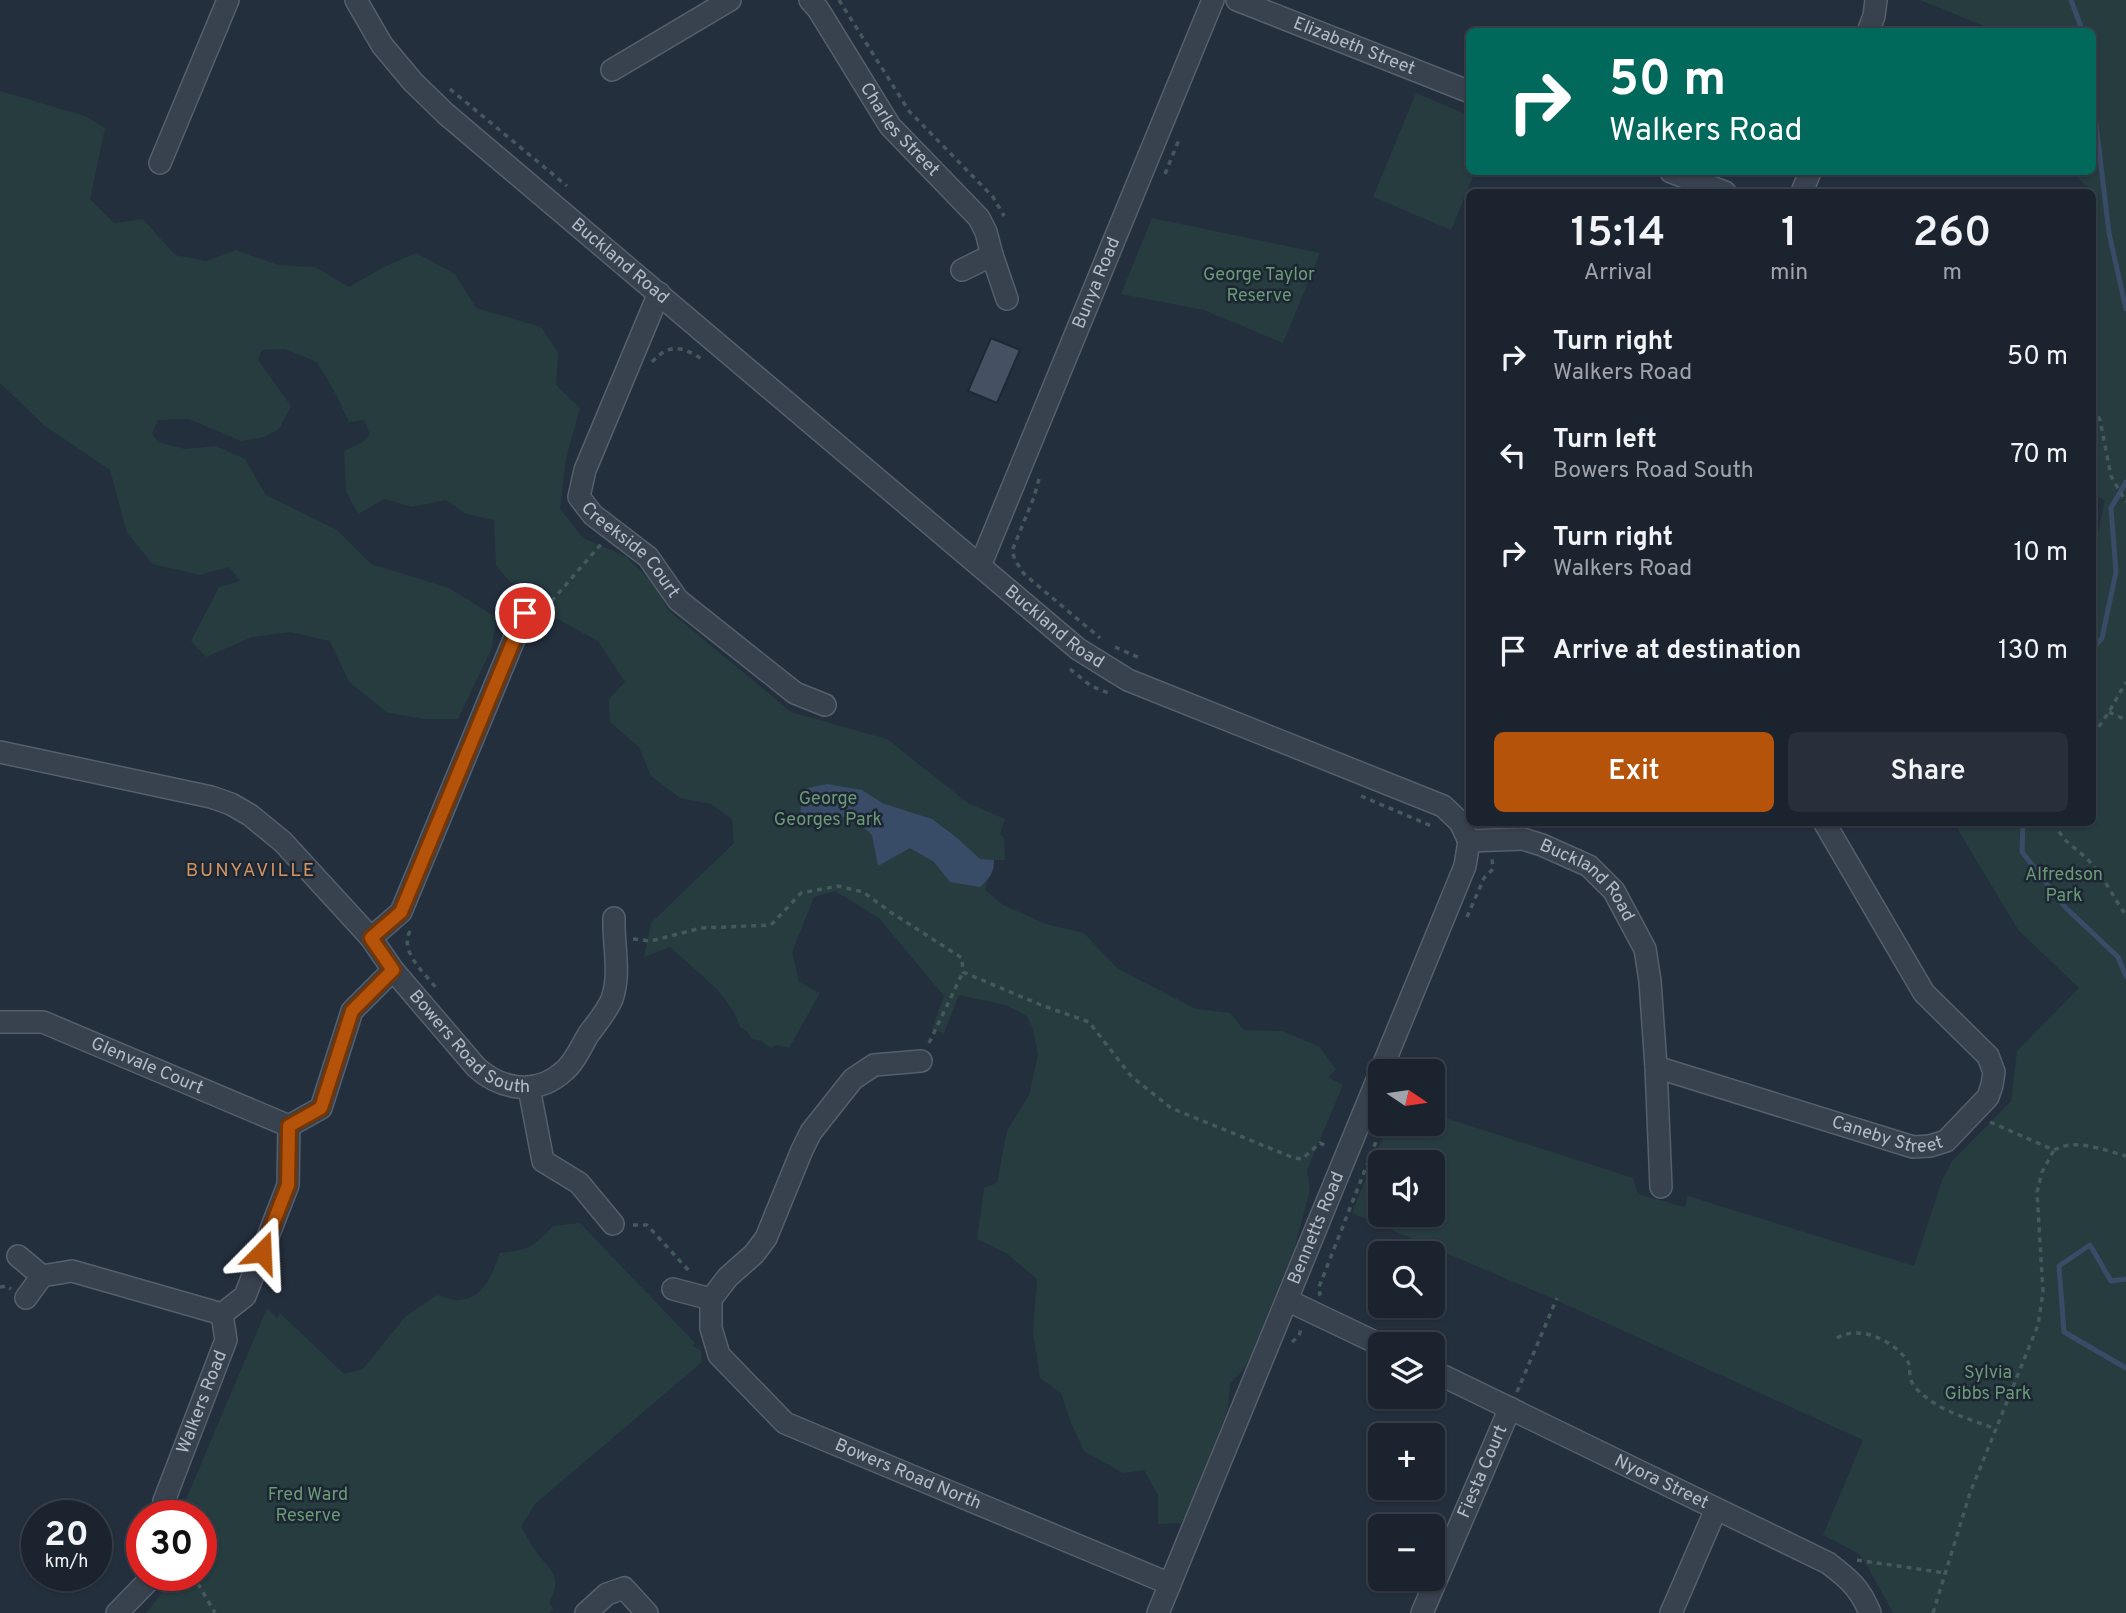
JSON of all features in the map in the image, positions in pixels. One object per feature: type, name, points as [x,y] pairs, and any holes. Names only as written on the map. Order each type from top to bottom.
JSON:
[{"type":"street","points":[[160,163],[228,0]]},
{"type":"street","name":"Buckland Road","points":[[356,0],[382,45],[446,114],[1078,649],[1128,680],[1443,806],[1460,822],[1469,841],[1523,839],[1590,866],[1614,891],[1645,949],[1656,1067],[1661,1186]]},
{"type":"street","points":[[612,70],[730,0]]},
{"type":"street","name":"Charles Street","points":[[810,0],[890,126],[978,218],[986,232],[1007,299]]},
{"type":"street","name":"Bunya Road","points":[[980,566],[1213,0]]},
{"type":"street","name":"Elizabeth Street","points":[[1237,0],[1466,90]]},
{"type":"street","points":[[1870,28],[1876,0]]},
{"type":"street","points":[[1679,175],[1716,189]]},
{"type":"street","points":[[962,270],[992,255]]},
{"type":"street","name":"Creekside Court","points":[[659,293],[585,470],[579,497],[593,515],[648,557],[678,600],[795,693],[825,705]]},
{"type":"street","points":[[371,938],[401,912],[525,613]]},
{"type":"street","name":"Bowers Road South","points":[[0,751],[211,797],[250,814],[283,842],[371,938],[393,970],[487,1076],[509,1086],[529,1088],[548,1082],[565,1071],[612,999],[617,972],[613,928]]},
{"type":"street","name":"Caneby Street","points":[[1656,1067],[1913,1147],[1946,1141],[1988,1097],[1994,1072],[1988,1056],[1924,993],[1826,826]]},
{"type":"street","name":"Bennetts Road","points":[[1158,1613],[1465,866],[1469,841]]},
{"type":"street","points":[[26,1298],[42,1276],[72,1271],[222,1314],[245,1296],[288,1185],[289,1126],[321,1108],[352,1011],[393,970]]},
{"type":"street","name":"Glenvale Court","points":[[0,1022],[43,1023],[289,1126]]},
{"type":"street","points":[[673,1289],[705,1297],[754,1254],[766,1238],[811,1132],[853,1079],[874,1065],[921,1061]]},
{"type":"street","points":[[529,1088],[543,1161],[579,1183],[613,1224]]},
{"type":"street","points":[[18,1256],[42,1276]]},
{"type":"street","name":"Bowers Road North","points":[[705,1297],[710,1328],[719,1355],[785,1423],[1170,1584]]},
{"type":"street","points":[[1287,1300],[1368,1339]]},
{"type":"street","name":"Walkers Road","points":[[164,1500],[226,1340],[222,1314]]},
{"type":"street","name":"Nyora Street","points":[[1445,1377],[1828,1563],[1849,1579],[1862,1595],[1871,1613]]},
{"type":"street","name":"Fiesta Court","points":[[1422,1613],[1510,1408]]},
{"type":"street","points":[[1671,1613],[1716,1509]]},
{"type":"street","points":[[586,1613],[607,1594],[624,1588],[647,1613]]},
{"type":"street","points":[[117,1613],[138,1591]]},
{"type":"path","points":[[839,0],[909,111],[993,197],[1004,216]]},
{"type":"path","points":[[446,85],[567,186]]},
{"type":"path","points":[[1161,182],[1180,137]]},
{"type":"path","points":[[652,362],[668,349],[681,348],[708,363]]},
{"type":"path","points":[[2096,413],[2100,420],[2110,476],[2126,502]]},
{"type":"path","points":[[1041,473],[1012,551],[1015,560],[1024,575],[1103,640]]},
{"type":"path","points":[[536,637],[548,622],[550,603],[605,539]]},
{"type":"path","points":[[1114,647],[1140,658]]},
{"type":"path","points":[[1070,668],[1091,686],[1116,697]]},
{"type":"path","points":[[2096,731],[2126,682]]},
{"type":"path","points":[[2109,712],[2126,720]]},
{"type":"path","points":[[1356,794],[1432,825],[1441,832]]},
{"type":"path","points":[[2057,826],[2065,840],[2099,873],[2126,915]]},
{"type":"path","points":[[613,928],[651,941],[701,928],[771,925],[801,893],[838,886],[863,892],[962,958],[962,972],[921,1061]]},
{"type":"path","points":[[411,929],[406,938],[407,950],[444,998]]},
{"type":"path","points":[[962,972],[1041,1006],[1089,1022],[1131,1076],[1171,1108],[1294,1158],[1302,1159],[1320,1143],[1346,1156]]},
{"type":"path","points":[[1973,1114],[2054,1150]]},
{"type":"path","points":[[1288,1353],[1293,1340],[1299,1336],[1315,1296],[1320,1294],[1319,1287],[1378,1136]]},
{"type":"path","points":[[1933,1613],[1966,1506],[2029,1351],[2041,1314],[2043,1292],[2037,1192],[2042,1172],[2054,1150],[2064,1146],[2075,1145],[2126,1156]]},
{"type":"path","points":[[613,1224],[647,1224],[701,1285],[705,1297]]},
{"type":"path","points":[[1510,1408],[1557,1298]]},
{"type":"path","points":[[1837,1338],[1845,1333],[1855,1333],[1880,1339],[1907,1360],[1912,1382],[1928,1399],[1945,1409],[1996,1429]]},
{"type":"path","points":[[202,1591],[215,1613]]},
{"type":"green space","name":"Sylvia Gibbs Park","points":[[1920,0],[2126,0],[2126,1613],[1893,1613],[1859,1554],[1823,1535],[1863,1440],[1556,1300],[1445,1253],[1445,1241],[1418,1241],[1385,1227],[1445,1227],[1445,1150],[1377,1150],[1383,1136],[1446,1136],[1446,1118],[1633,1178],[1638,1194],[1685,1207],[1688,1196],[1914,1266],[1942,1180],[1952,1161],[2011,1101],[2017,1051],[2079,988],[2019,931],[1956,826],[2096,826],[2096,543],[2105,500],[2096,496],[2096,189],[2087,187],[2076,175],[2096,175],[2096,28],[1989,28]]},
{"type":"green space","name":"George Georges Park","points":[[0,91],[85,116],[105,128],[90,199],[114,223],[143,219],[175,255],[206,261],[236,250],[278,265],[315,267],[349,287],[416,253],[455,274],[476,308],[541,327],[558,352],[556,385],[580,408],[566,458],[560,509],[583,538],[627,557],[655,585],[668,610],[791,712],[887,739],[968,803],[1005,819],[1000,834],[1004,838],[1005,860],[993,860],[985,890],[1003,905],[1046,924],[1084,933],[1118,969],[1196,1009],[1230,1013],[1244,1030],[1282,1031],[1320,1047],[1336,1070],[1328,1077],[1343,1085],[1307,1170],[1310,1190],[1294,1250],[1246,1366],[1230,1384],[1228,1409],[1181,1523],[1158,1524],[1158,1495],[1144,1470],[1123,1473],[1084,1451],[1061,1393],[1040,1378],[1033,1333],[1037,1279],[1006,1253],[977,1239],[984,1188],[997,1183],[1007,1131],[1029,1095],[1038,1054],[1033,1029],[1027,1016],[1006,1005],[959,995],[944,1033],[932,1029],[944,996],[879,918],[835,891],[814,897],[792,952],[799,982],[820,993],[789,1048],[776,1045],[771,1048],[752,1039],[747,1031],[740,1027],[734,1012],[718,990],[670,947],[644,957],[651,923],[734,843],[732,819],[711,804],[680,798],[651,776],[639,747],[610,722],[609,699],[625,682],[598,641],[554,617],[553,599],[546,590],[536,583],[511,583],[496,566],[494,520],[466,514],[446,500],[412,507],[385,499],[358,514],[346,491],[344,451],[363,442],[370,434],[364,420],[349,422],[317,362],[285,349],[262,350],[258,360],[291,406],[279,429],[264,437],[241,441],[189,419],[158,420],[152,434],[158,442],[185,449],[216,446],[245,459],[266,495],[337,530],[371,564],[449,588],[496,617],[492,648],[458,719],[425,719],[388,713],[349,682],[330,641],[291,632],[252,637],[206,657],[191,641],[219,587],[240,581],[229,567],[199,575],[153,564],[127,533],[110,470],[45,426],[0,383]]},
{"type":"green space","points":[[1416,93],[1466,114],[1466,175],[1474,175],[1451,230],[1373,197]]},
{"type":"green space","name":"George Taylor Reserve","points":[[1152,218],[1320,253],[1283,343],[1204,310],[1121,294]]},
{"type":"green space","name":"Sylvia Gibbs Park","points":[[1368,1173],[1368,1220],[1352,1213]]},
{"type":"green space","name":"Fred Ward Reserve","points":[[580,1223],[695,1343],[692,1346],[701,1350],[702,1362],[535,1504],[521,1526],[553,1573],[555,1585],[549,1602],[554,1609],[549,1613],[146,1613],[163,1591],[217,1591],[217,1500],[186,1500],[267,1308],[277,1318],[280,1313],[344,1374],[363,1369],[405,1317],[437,1295],[460,1300],[476,1294],[487,1283],[500,1253],[530,1247],[553,1226]]},
{"type":"water","points":[[827,784],[862,790],[882,803],[932,819],[980,859],[994,860],[991,875],[980,887],[950,882],[934,862],[910,848],[878,866],[872,835],[851,816],[814,820],[800,815],[803,789]]},
{"type":"building","points":[[991,338],[1020,350],[997,403],[968,391]]},
{"type":"waterway","points":[[2071,0],[2082,28]]},
{"type":"waterway","points":[[2096,123],[2109,233],[2126,309]]},
{"type":"waterway","points":[[2096,645],[2102,638],[2116,572],[2111,508],[2126,482]]},
{"type":"waterway","points":[[2023,826],[2022,852],[2065,907],[2118,957],[2126,976]]},
{"type":"waterway","points":[[2126,1279],[2111,1281],[2090,1245],[2059,1266],[2064,1332],[2126,1368]]},
{"type":"district","name":"BUNYAVILLE","points":[[251,871]]},
{"type":"route","points":[[262,1252],[288,1185],[289,1126],[321,1108],[352,1011],[393,970],[371,938],[401,912],[525,613]]},
{"type":"park label","name":"Alfredson Park","points":[[2064,885]]}]
